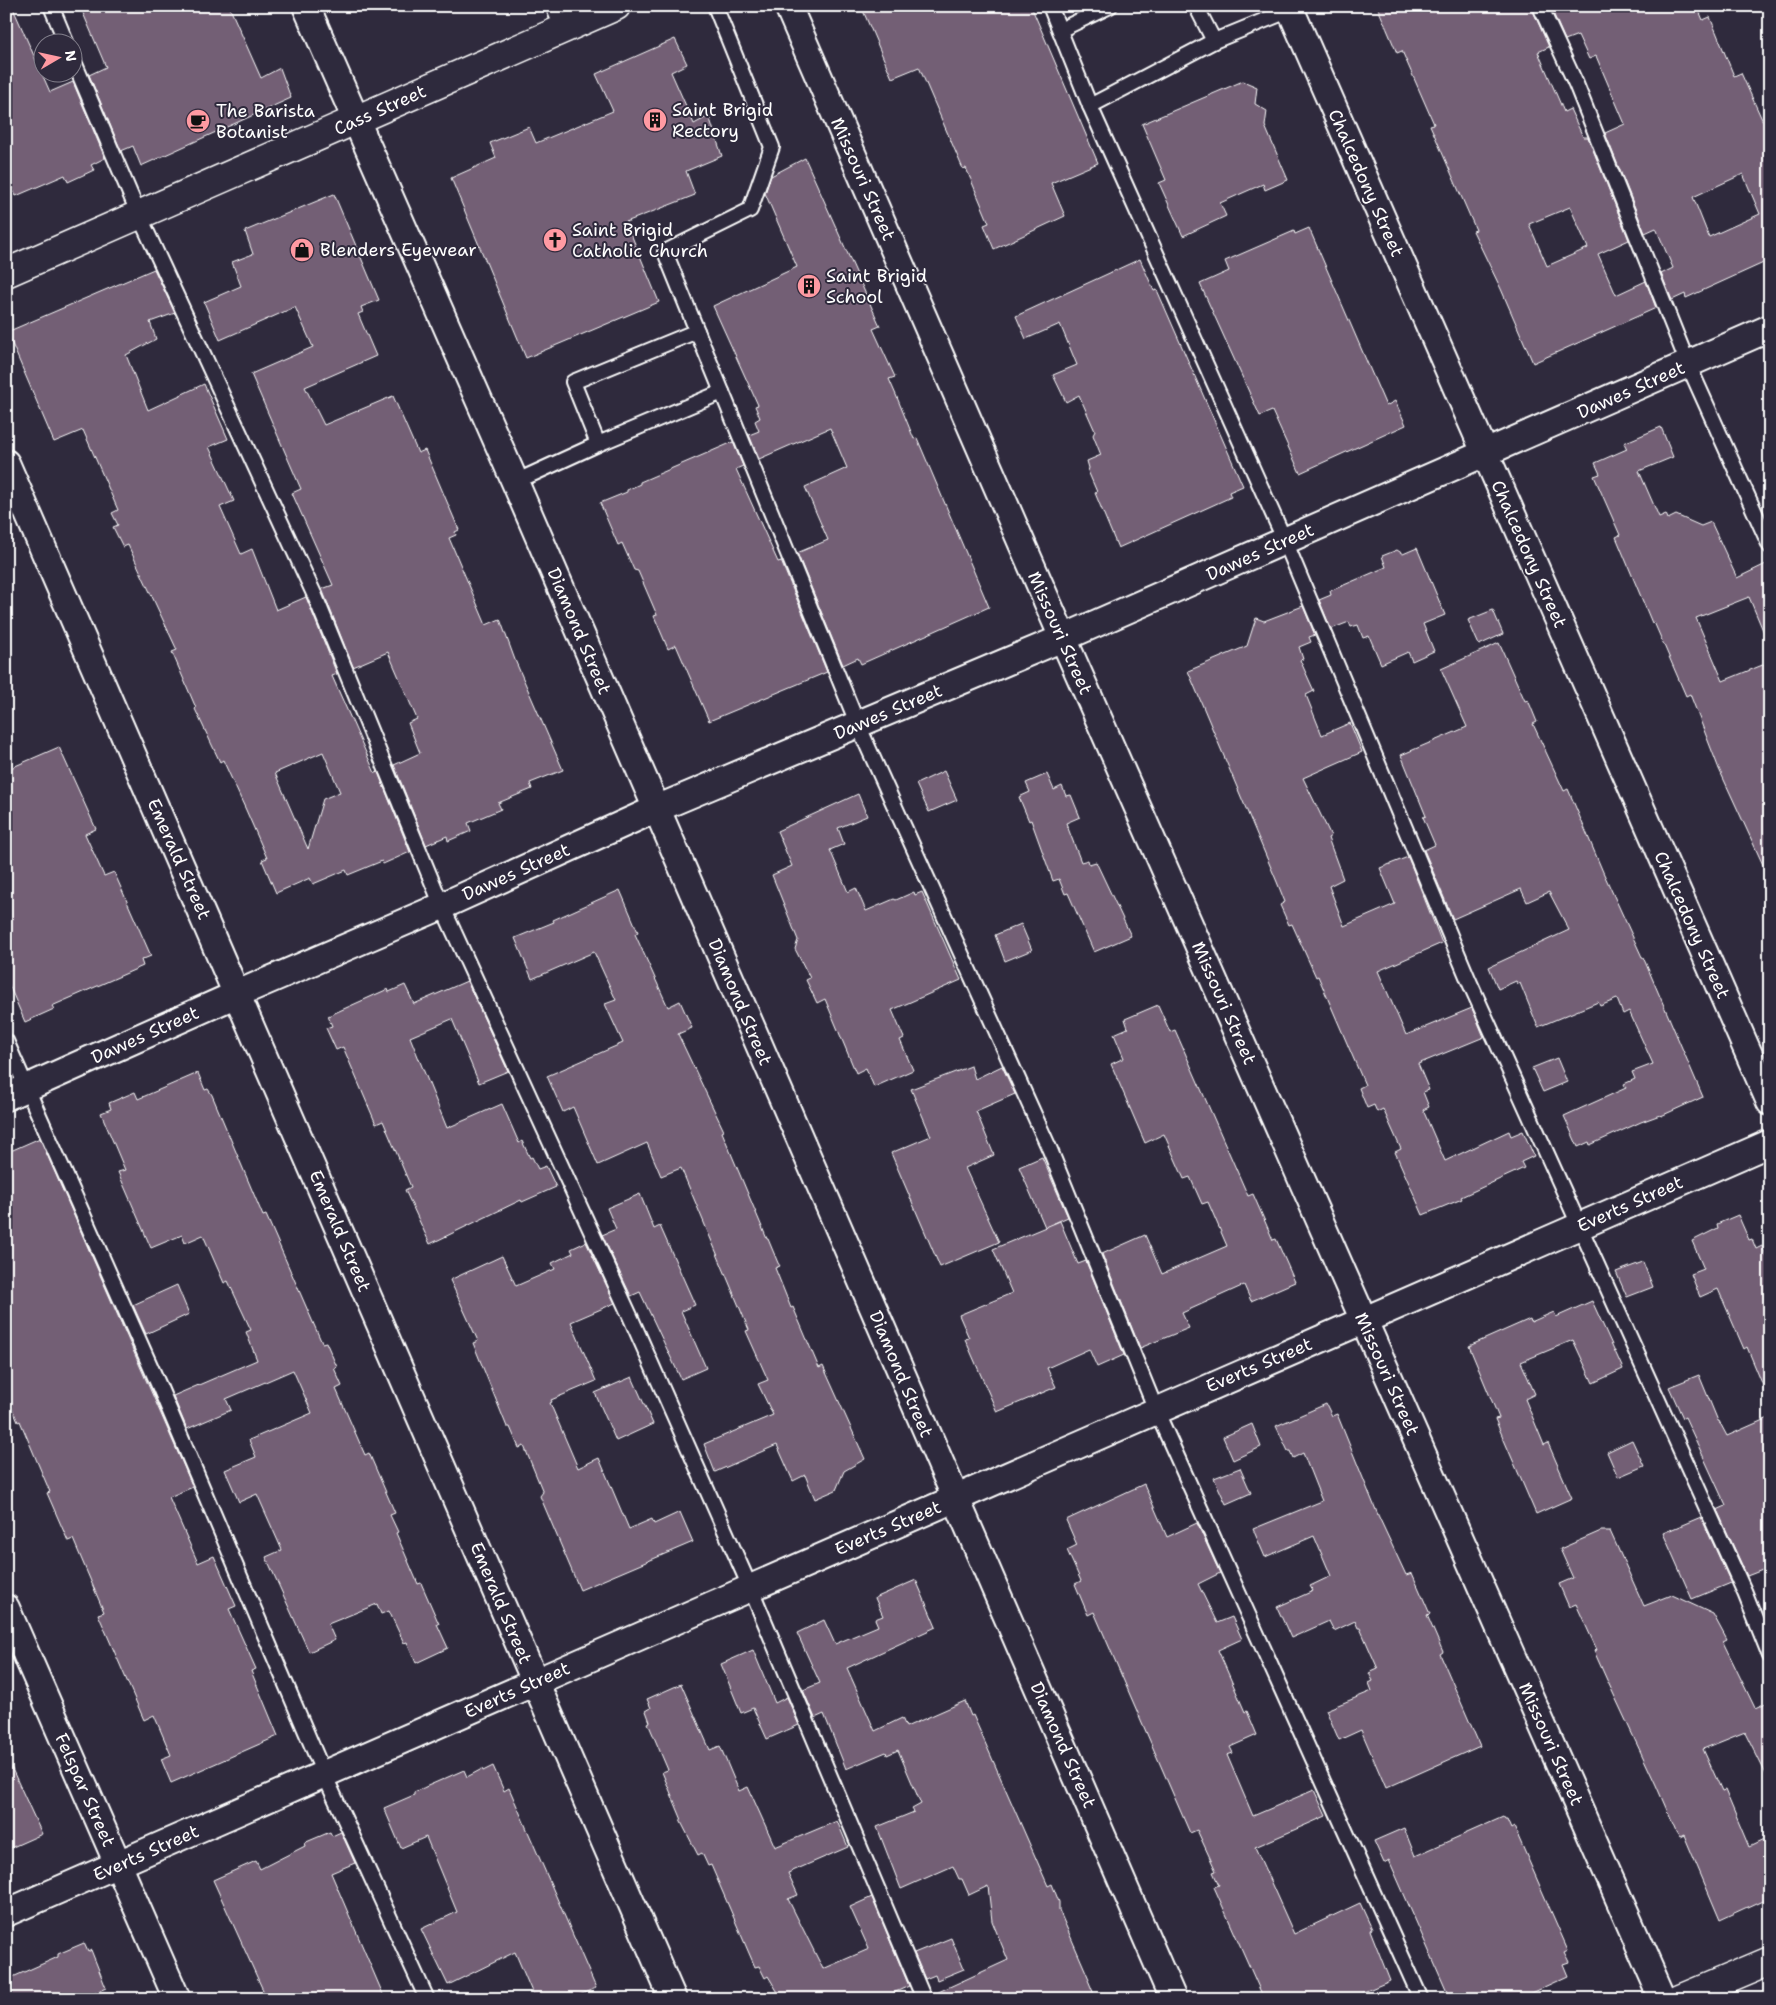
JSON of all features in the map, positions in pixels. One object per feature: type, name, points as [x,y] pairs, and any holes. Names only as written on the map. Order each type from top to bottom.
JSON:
[{"type":"street","name":"Diamond Street","points":[[306,6],[515,482],[1173,1999]]},
{"type":"street","name":"Cass Street","points":[[6,273],[356,121],[558,18],[616,6]]},
{"type":"street","name":"Missouri Street","points":[[788,6],[1063,638],[1663,1999]]},
{"type":"street","name":"Chalcedony Street","points":[[1290,8],[1770,1102]]},
{"type":"street","name":"Dawes Street","points":[[16,1093],[237,994],[442,906],[656,809],[1063,638],[1770,328]]},
{"type":"street","name":"Emerald Street","points":[[6,463],[673,1999]]},
{"type":"street","name":"Everts Street","points":[[6,1913],[1770,1143]]},
{"type":"street","name":"Felspar Street","points":[[6,1608],[177,1999]]},
{"type":"street","points":[[1680,1999],[1770,1960]]},
{"type":"lane","points":[[51,6],[62,32]]},
{"type":"lane","points":[[715,6],[772,147],[750,210],[665,252],[858,725],[1050,1150],[1156,1410],[1421,1999]]},
{"type":"lane","points":[[1050,6],[1090,106],[1285,541],[1468,981],[1744,1593],[1770,1656]]},
{"type":"lane","points":[[1060,30],[1110,6]]},
{"type":"lane","points":[[1196,6],[1214,41]]},
{"type":"lane","points":[[1540,6],[1576,84],[1688,364],[1770,546]]},
{"type":"lane","points":[[1090,106],[1214,41],[1290,8]]},
{"type":"lane","points":[[82,81],[139,216],[315,596],[442,906],[630,1316],[750,1587],[924,1999]]},
{"type":"lane","points":[[598,444],[573,382],[697,331]]},
{"type":"lane","points":[[515,482],[598,444],[722,392]]},
{"type":"lane","points":[[6,1041],[16,1093],[160,1388],[324,1774],[427,1999]]},
{"type":"building","points":[[6,6],[12,6],[32,51],[32,82],[46,82],[50,92],[73,82],[105,158],[91,165],[94,170],[68,182],[65,175],[16,196],[6,175]]},
{"type":"building","points":[[80,6],[229,6],[261,78],[280,68],[291,98],[141,166],[133,146],[121,151],[89,75],[106,67]]},
{"type":"building","points":[[861,6],[1031,6],[1098,163],[1051,183],[1065,216],[994,249],[984,225],[989,223],[966,168],[963,169],[919,67],[892,78]]},
{"type":"building","points":[[1377,6],[1531,6],[1549,47],[1538,52],[1564,112],[1570,109],[1583,137],[1588,137],[1629,240],[1598,254],[1616,295],[1646,281],[1656,308],[1533,363],[1473,231],[1476,230],[1430,125],[1434,124],[1402,51],[1397,53]],"holes":[[[1570,207],[1588,248],[1547,266],[1529,224]]]},
{"type":"building","points":[[1550,6],[1697,6],[1703,20],[1710,17],[1734,76],[1741,73],[1770,137],[1770,260],[1686,298],[1685,294],[1672,300],[1661,274],[1673,268],[1656,228],[1645,233],[1605,133],[1625,124],[1596,56],[1589,59],[1578,35],[1565,40]],"holes":[[[1743,174],[1760,214],[1709,237],[1693,197]]]},
{"type":"building","name":"Saint Brigid Catholic Church","points":[[675,39],[687,64],[671,72],[694,124],[709,116],[722,156],[686,171],[695,195],[626,222],[659,302],[526,358],[451,178],[496,158],[490,143],[529,127],[536,143],[613,111],[596,74]]},
{"type":"building","points":[[1243,81],[1257,87],[1255,104],[1267,111],[1265,126],[1288,180],[1265,190],[1263,184],[1220,203],[1226,216],[1183,236],[1159,183],[1166,180],[1142,124]]},
{"type":"building","points":[[805,158],[880,326],[873,329],[895,377],[889,379],[914,439],[917,438],[989,607],[861,664],[858,658],[843,665],[797,553],[828,540],[805,487],[847,468],[830,428],[759,459],[749,435],[759,431],[755,421],[760,418],[755,406],[758,405],[713,306],[797,267],[765,193],[771,176]]},
{"type":"building","points":[[334,194],[379,300],[361,307],[363,312],[358,314],[376,356],[305,387],[324,425],[393,396],[418,453],[425,450],[459,530],[455,532],[456,535],[449,538],[486,625],[500,619],[515,660],[563,770],[530,783],[532,789],[498,803],[501,809],[468,823],[471,831],[448,841],[447,836],[426,845],[394,765],[420,753],[408,723],[417,719],[388,652],[353,667],[322,589],[333,585],[292,493],[301,489],[251,374],[313,347],[295,307],[220,340],[204,302],[241,286],[232,262],[253,254],[245,231]]},
{"type":"building","points":[[1309,228],[1386,406],[1395,401],[1406,425],[1300,473],[1272,411],[1260,416],[1200,284],[1229,271],[1225,261],[1294,231],[1295,234]]},
{"type":"building","points":[[1140,259],[1154,291],[1157,290],[1243,486],[1229,492],[1231,497],[1118,548],[1088,471],[1087,461],[1101,455],[1093,435],[1095,431],[1079,395],[1066,402],[1053,375],[1077,365],[1060,324],[1026,339],[1016,316]]},
{"type":"building","points":[[154,269],[175,313],[150,322],[156,339],[126,355],[148,410],[204,384],[228,439],[209,447],[234,501],[220,507],[241,554],[252,549],[276,610],[306,597],[337,674],[332,676],[375,773],[378,772],[410,852],[383,864],[382,861],[348,875],[346,870],[313,884],[310,878],[276,893],[262,860],[267,858],[246,810],[223,760],[220,762],[195,709],[172,652],[177,650],[128,545],[123,547],[113,527],[118,525],[112,513],[118,510],[83,430],[54,442],[7,332]],"holes":[[[323,752],[340,792],[323,799],[308,849],[275,773]]]},
{"type":"building","points":[[1661,427],[1673,457],[1639,471],[1659,517],[1666,514],[1668,519],[1676,515],[1701,526],[1711,522],[1737,578],[1770,562],[1770,647],[1749,597],[1696,618],[1723,681],[1770,662],[1770,880],[1719,769],[1690,694],[1686,696],[1654,622],[1652,623],[1616,537],[1620,535],[1594,476],[1600,474],[1595,463],[1627,449],[1624,443]]},
{"type":"building","points":[[733,442],[743,466],[736,469],[778,562],[781,561],[827,672],[709,721],[676,645],[668,649],[654,616],[657,615],[638,571],[634,570],[622,543],[618,545],[600,503],[627,492],[627,490],[640,484],[640,482]]},
{"type":"building","points":[[1417,548],[1445,615],[1423,624],[1434,651],[1412,661],[1408,652],[1381,664],[1369,636],[1363,638],[1358,625],[1351,627],[1349,622],[1331,629],[1319,600],[1331,595],[1330,591],[1386,567],[1382,556],[1397,550],[1403,554]]},
{"type":"building","points":[[1303,606],[1315,635],[1309,637],[1311,642],[1299,647],[1303,659],[1300,660],[1314,691],[1306,695],[1322,735],[1350,723],[1362,752],[1303,778],[1331,836],[1328,838],[1343,879],[1329,886],[1344,926],[1395,904],[1380,868],[1408,857],[1442,943],[1378,971],[1406,1035],[1472,1008],[1484,1037],[1418,1064],[1429,1090],[1423,1092],[1429,1107],[1423,1110],[1445,1161],[1509,1131],[1511,1136],[1523,1131],[1534,1156],[1521,1162],[1524,1168],[1461,1197],[1462,1199],[1423,1215],[1395,1152],[1401,1149],[1383,1109],[1377,1112],[1374,1105],[1367,1108],[1359,1088],[1365,1085],[1318,976],[1316,977],[1292,924],[1289,925],[1280,905],[1285,902],[1188,671],[1247,646],[1256,618],[1264,621]]},
{"type":"building","points":[[1493,610],[1503,634],[1479,645],[1468,620]]},
{"type":"building","points":[[1499,643],[1525,701],[1528,700],[1537,722],[1533,724],[1564,791],[1568,789],[1703,1097],[1590,1145],[1589,1142],[1578,1147],[1564,1116],[1626,1088],[1624,1084],[1635,1079],[1632,1072],[1653,1064],[1629,1011],[1623,1014],[1617,999],[1600,1006],[1598,1002],[1538,1027],[1520,983],[1518,984],[1516,981],[1498,989],[1489,967],[1569,930],[1549,892],[1527,902],[1521,889],[1453,919],[1424,850],[1435,845],[1423,817],[1426,816],[1401,755],[1467,727],[1441,669]]},
{"type":"building","points":[[59,747],[96,829],[85,834],[104,876],[114,872],[151,956],[141,960],[143,966],[52,1006],[54,1009],[25,1022],[6,978],[6,770]]},
{"type":"building","points":[[944,771],[957,800],[929,812],[916,784]]},
{"type":"building","points":[[1047,774],[1054,790],[1062,786],[1066,796],[1071,795],[1080,817],[1066,823],[1081,862],[1088,860],[1089,864],[1096,862],[1131,936],[1094,952],[1068,893],[1065,894],[1059,879],[1053,881],[1031,820],[1029,821],[1019,797],[1030,792],[1026,783]]},
{"type":"building","points":[[858,794],[867,816],[838,828],[844,844],[830,850],[848,892],[856,888],[866,911],[914,892],[915,895],[922,892],[961,980],[892,1010],[904,1038],[900,1040],[913,1070],[874,1087],[866,1068],[856,1073],[825,999],[817,1003],[806,980],[810,978],[795,949],[798,940],[772,875],[792,866],[777,831]]},
{"type":"building","points":[[620,890],[638,932],[635,934],[668,1007],[680,1001],[692,1028],[678,1034],[724,1131],[722,1132],[780,1266],[775,1268],[791,1308],[793,1307],[819,1368],[823,1366],[865,1459],[844,1471],[836,1490],[815,1499],[805,1475],[793,1481],[777,1445],[715,1472],[704,1444],[773,1415],[758,1384],[768,1380],[746,1331],[749,1330],[681,1168],[661,1176],[647,1143],[598,1165],[573,1107],[563,1112],[547,1076],[623,1043],[605,1004],[616,1000],[594,952],[532,979],[515,938],[554,922],[553,920]]},
{"type":"building","points":[[1021,924],[1032,950],[1005,961],[995,935]]},
{"type":"building","points":[[467,981],[508,1071],[479,1083],[452,1019],[410,1037],[447,1128],[502,1104],[519,1143],[522,1141],[538,1169],[546,1166],[556,1187],[522,1202],[521,1200],[430,1244],[405,1190],[411,1187],[383,1121],[376,1124],[343,1047],[336,1050],[326,1028],[332,1026],[328,1016],[388,989],[389,992],[405,985],[414,1004]]},
{"type":"building","points":[[1158,1005],[1170,1032],[1175,1030],[1248,1196],[1253,1194],[1273,1240],[1276,1239],[1295,1282],[1251,1301],[1244,1285],[1182,1313],[1189,1328],[1140,1348],[1102,1254],[1145,1235],[1162,1274],[1227,1246],[1208,1202],[1202,1204],[1190,1177],[1184,1179],[1164,1134],[1145,1143],[1111,1064],[1124,1058],[1114,1034],[1128,1028],[1125,1019]]},
{"type":"building","points":[[1557,1058],[1567,1082],[1543,1092],[1532,1068]]},
{"type":"building","points":[[971,1066],[975,1079],[1002,1066],[1015,1094],[976,1111],[994,1155],[965,1168],[999,1242],[940,1267],[891,1153],[931,1136],[911,1089]]},
{"type":"building","points":[[198,1073],[205,1090],[208,1089],[212,1095],[263,1216],[266,1215],[322,1343],[326,1342],[337,1367],[334,1368],[342,1386],[336,1389],[365,1455],[369,1453],[395,1513],[390,1515],[398,1532],[396,1533],[418,1584],[421,1583],[448,1648],[416,1663],[407,1642],[404,1643],[389,1611],[381,1614],[377,1604],[328,1624],[335,1640],[309,1652],[266,1557],[282,1550],[257,1494],[239,1502],[225,1470],[256,1457],[249,1440],[312,1413],[293,1370],[226,1399],[231,1410],[187,1429],[173,1396],[257,1360],[246,1332],[251,1330],[228,1281],[224,1283],[203,1235],[185,1243],[182,1235],[151,1248],[118,1172],[125,1170],[101,1113],[111,1109],[109,1103],[135,1092],[138,1099]]},
{"type":"building","points":[[40,1138],[193,1487],[169,1497],[198,1563],[214,1556],[236,1606],[229,1609],[256,1669],[251,1671],[278,1736],[171,1783],[161,1759],[171,1755],[154,1715],[144,1720],[98,1614],[104,1612],[73,1539],[68,1541],[47,1493],[50,1492],[20,1421],[18,1422],[6,1394],[6,1153]]},
{"type":"building","points":[[1042,1157],[1068,1217],[1045,1227],[1019,1167]]},
{"type":"building","points":[[640,1194],[654,1229],[660,1226],[695,1305],[681,1311],[706,1368],[681,1379],[640,1292],[631,1296],[602,1235],[616,1229],[607,1208]]},
{"type":"building","points":[[1738,1215],[1749,1240],[1752,1239],[1756,1249],[1762,1246],[1770,1264],[1769,1400],[1747,1347],[1744,1349],[1718,1289],[1700,1297],[1691,1274],[1704,1269],[1692,1241],[1718,1228],[1717,1224]]},
{"type":"building","points":[[1060,1221],[1078,1264],[1086,1261],[1124,1355],[1097,1367],[1089,1349],[1047,1368],[1056,1387],[997,1412],[965,1339],[969,1338],[959,1315],[1012,1293],[993,1249]]},
{"type":"building","points":[[586,1242],[615,1303],[571,1322],[596,1381],[551,1400],[552,1402],[550,1403],[578,1468],[599,1458],[629,1529],[652,1519],[654,1524],[680,1512],[693,1542],[580,1590],[540,1496],[543,1492],[524,1446],[519,1448],[510,1427],[507,1427],[473,1343],[478,1341],[450,1280],[502,1256],[516,1286],[555,1269],[552,1263],[573,1253],[571,1249]]},
{"type":"building","points":[[1643,1262],[1653,1287],[1627,1297],[1616,1272]]},
{"type":"building","points":[[177,1285],[189,1314],[146,1334],[133,1305]]},
{"type":"building","points":[[1592,1301],[1623,1369],[1593,1383],[1573,1340],[1521,1362],[1535,1394],[1525,1399],[1544,1445],[1548,1443],[1572,1498],[1536,1514],[1495,1419],[1499,1418],[1469,1346],[1530,1319],[1531,1322],[1554,1312],[1556,1317]]},
{"type":"building","points":[[1699,1375],[1718,1421],[1727,1436],[1770,1417],[1770,1567],[1747,1576],[1717,1510],[1726,1506],[1669,1387]]},
{"type":"building","points":[[632,1377],[653,1424],[616,1441],[595,1393]]},
{"type":"building","points":[[1326,1404],[1332,1416],[1337,1414],[1378,1515],[1406,1575],[1412,1573],[1430,1614],[1427,1615],[1443,1652],[1440,1654],[1480,1746],[1386,1788],[1361,1730],[1339,1740],[1326,1710],[1372,1691],[1369,1683],[1373,1681],[1369,1673],[1378,1669],[1360,1628],[1358,1628],[1355,1621],[1334,1631],[1329,1621],[1291,1638],[1277,1607],[1313,1591],[1310,1586],[1331,1576],[1314,1536],[1265,1557],[1253,1529],[1322,1501],[1303,1453],[1293,1458],[1276,1426]]},
{"type":"building","points":[[1252,1424],[1261,1447],[1233,1460],[1223,1437]]},
{"type":"building","points":[[1632,1440],[1644,1466],[1618,1477],[1607,1452]]},
{"type":"building","points":[[1240,1468],[1251,1493],[1226,1504],[1214,1478]]},
{"type":"building","points":[[1144,1484],[1167,1537],[1197,1523],[1220,1573],[1198,1584],[1217,1623],[1232,1617],[1242,1639],[1218,1650],[1257,1735],[1230,1747],[1233,1753],[1227,1755],[1253,1816],[1314,1790],[1326,1816],[1255,1847],[1294,1934],[1360,1903],[1372,1929],[1370,1930],[1390,1981],[1347,1999],[1264,1999],[1214,1887],[1219,1885],[1213,1872],[1216,1871],[1197,1830],[1190,1833],[1094,1612],[1088,1615],[1075,1584],[1081,1581],[1067,1550],[1077,1545],[1066,1520]]},
{"type":"building","points":[[1701,1517],[1731,1583],[1692,1599],[1663,1533]]},
{"type":"building","points":[[1601,1531],[1610,1531],[1644,1606],[1672,1595],[1713,1614],[1727,1640],[1723,1642],[1755,1708],[1770,1701],[1770,1782],[1745,1732],[1703,1749],[1722,1791],[1725,1790],[1749,1847],[1770,1837],[1770,1897],[1720,1920],[1684,1835],[1680,1837],[1676,1831],[1607,1680],[1594,1651],[1597,1650],[1576,1604],[1569,1607],[1559,1584],[1573,1578],[1560,1549]]},
{"type":"building","points":[[916,1580],[936,1627],[847,1668],[875,1731],[902,1718],[906,1727],[965,1701],[971,1716],[973,1715],[1048,1886],[1052,1884],[1059,1902],[1059,1910],[1096,1999],[933,1999],[932,1995],[1008,1960],[992,1921],[988,1886],[969,1895],[962,1879],[959,1879],[953,1866],[901,1889],[877,1827],[914,1812],[912,1809],[921,1804],[898,1750],[887,1755],[886,1752],[846,1769],[824,1714],[815,1718],[803,1690],[820,1683],[797,1633],[824,1620],[835,1644],[878,1626],[875,1619],[883,1616],[875,1598]]},
{"type":"building","points":[[753,1650],[775,1703],[787,1697],[799,1725],[767,1739],[753,1708],[741,1713],[721,1664]]},
{"type":"building","points":[[681,1684],[710,1750],[720,1746],[739,1791],[748,1787],[775,1847],[837,1821],[848,1847],[788,1873],[798,1895],[788,1899],[823,1969],[869,1949],[850,1907],[872,1897],[909,1986],[880,1999],[782,1999],[768,1976],[765,1978],[759,1966],[755,1967],[711,1865],[708,1866],[702,1853],[698,1855],[680,1820],[682,1820],[662,1772],[668,1770],[648,1723],[650,1722],[646,1711],[651,1708],[647,1699]]},
{"type":"building","points":[[6,1756],[42,1834],[6,1850]]},
{"type":"building","points":[[493,1766],[504,1791],[509,1788],[596,1988],[570,1999],[535,1999],[515,1952],[448,1985],[421,1929],[457,1912],[426,1837],[401,1848],[384,1808],[414,1795],[414,1792],[464,1770],[467,1777],[482,1769],[483,1771]]},
{"type":"building","points":[[1503,1817],[1507,1820],[1511,1829],[1514,1827],[1568,1950],[1564,1952],[1569,1962],[1563,1964],[1568,1976],[1518,1999],[1450,1999],[1389,1860],[1384,1863],[1374,1841],[1404,1828],[1415,1856]]},
{"type":"building","points":[[330,1832],[332,1836],[341,1832],[355,1863],[331,1873],[385,1999],[267,1999],[213,1880],[256,1861],[260,1869],[305,1846],[304,1843]]},
{"type":"building","points":[[951,1938],[964,1969],[937,1980],[935,1975],[925,1979],[914,1953]]},
{"type":"building","points":[[84,1943],[88,1952],[91,1950],[106,1988],[80,1999],[6,1999],[6,1980],[58,1957],[58,1954]]},
{"type":"place","name":"Saint Brigid Rectory","points":[[655,120]]},
{"type":"place","name":"The Barista Botanist","points":[[198,121]]},
{"type":"place","name":"Saint Brigid Catholic Church","points":[[555,240]]},
{"type":"place","name":"Blenders Eyewear","points":[[302,250]]},
{"type":"place","name":"Saint Brigid School","points":[[809,286]]}]
